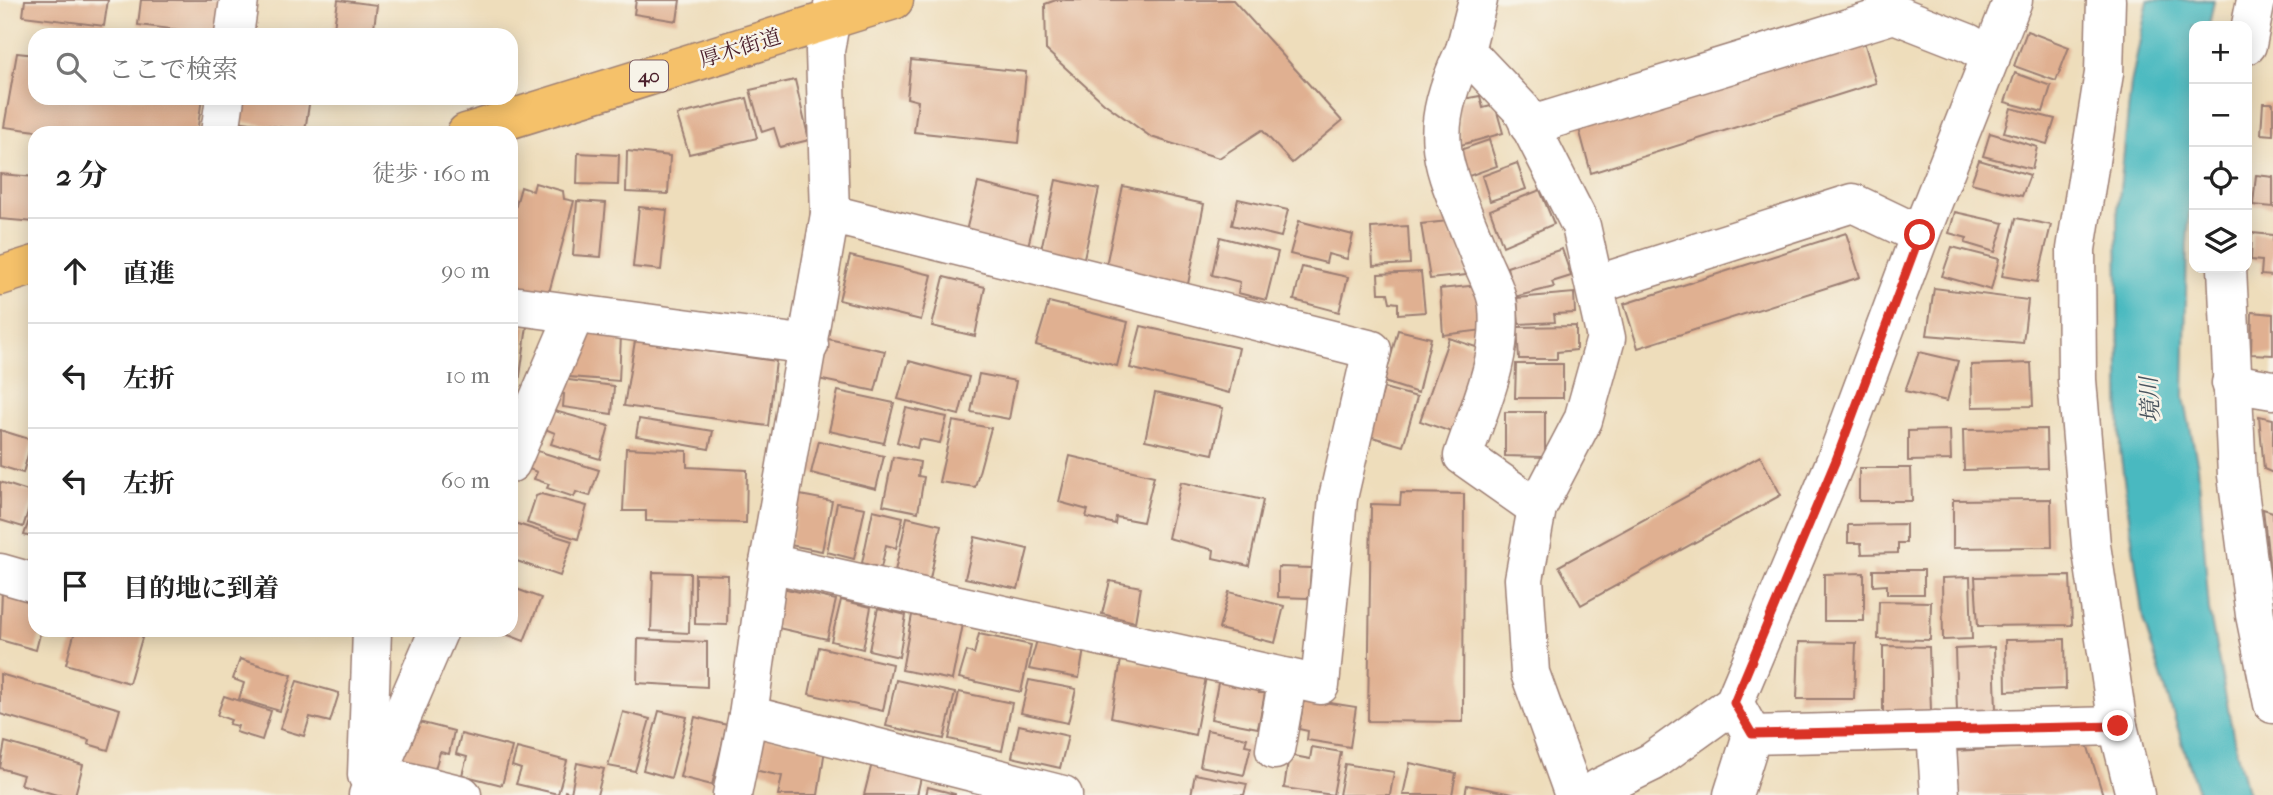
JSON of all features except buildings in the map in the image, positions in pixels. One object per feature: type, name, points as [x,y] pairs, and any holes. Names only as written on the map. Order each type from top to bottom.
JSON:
[{"type":"main road","name":"厚木街道","points":[[487,126],[833,10],[894,0]]},
{"type":"main road","points":[[0,276],[28,267]]},
{"type":"street","points":[[235,28],[239,0]]},
{"type":"street","points":[[1478,0],[1465,50],[1448,86],[1439,139],[1449,183],[1498,305],[1499,352],[1463,456],[1537,508]]},
{"type":"street","points":[[1732,795],[1743,719],[1920,235],[1979,50],[2013,0]]},
{"type":"street","points":[[2087,0],[2107,16],[2104,74],[2076,249],[2077,380],[2091,545],[2118,726],[2134,795]]},
{"type":"street","points":[[2252,21],[2256,0]]},
{"type":"street","points":[[732,795],[748,715],[769,563],[830,214],[825,51],[833,10]]},
{"type":"street","points":[[1530,126],[1894,14],[1979,50]]},
{"type":"street","points":[[1465,50],[1522,110],[1581,226],[1606,338],[1583,420],[1537,508],[1524,579],[1530,673],[1574,795]]},
{"type":"street","points":[[221,126],[224,105]]},
{"type":"street","points":[[1595,285],[1853,203],[1920,235]]},
{"type":"street","points":[[769,563],[1320,685],[1338,498],[1371,351],[830,214]]},
{"type":"street","points":[[2227,273],[2237,475],[2255,615],[2273,704]]},
{"type":"street","points":[[518,306],[809,345]]},
{"type":"street","points":[[518,447],[575,314]]},
{"type":"street","points":[[2231,383],[2273,390]]},
{"type":"street","points":[[0,573],[28,581]]},
{"type":"street","points":[[370,788],[373,637]]},
{"type":"street","points":[[370,788],[436,637]]},
{"type":"street","points":[[1275,750],[1288,678]]},
{"type":"street","points":[[748,715],[1063,795]]},
{"type":"street","points":[[1596,795],[1599,788],[1743,719],[1936,730],[2118,726]]},
{"type":"street","points":[[1936,730],[1940,795]]},
{"type":"street","points":[[370,788],[461,795]]},
{"type":"water","name":"境川","points":[[2148,0],[2214,0],[2210,21],[2189,21],[2189,218],[2184,398],[2198,466],[2209,610],[2235,745],[2248,795],[2199,795],[2143,619],[2120,450],[2117,218],[2131,84]]},
{"type":"route","points":[[1920,235],[1836,460],[1734,703],[1752,734],[2118,726]]}]
